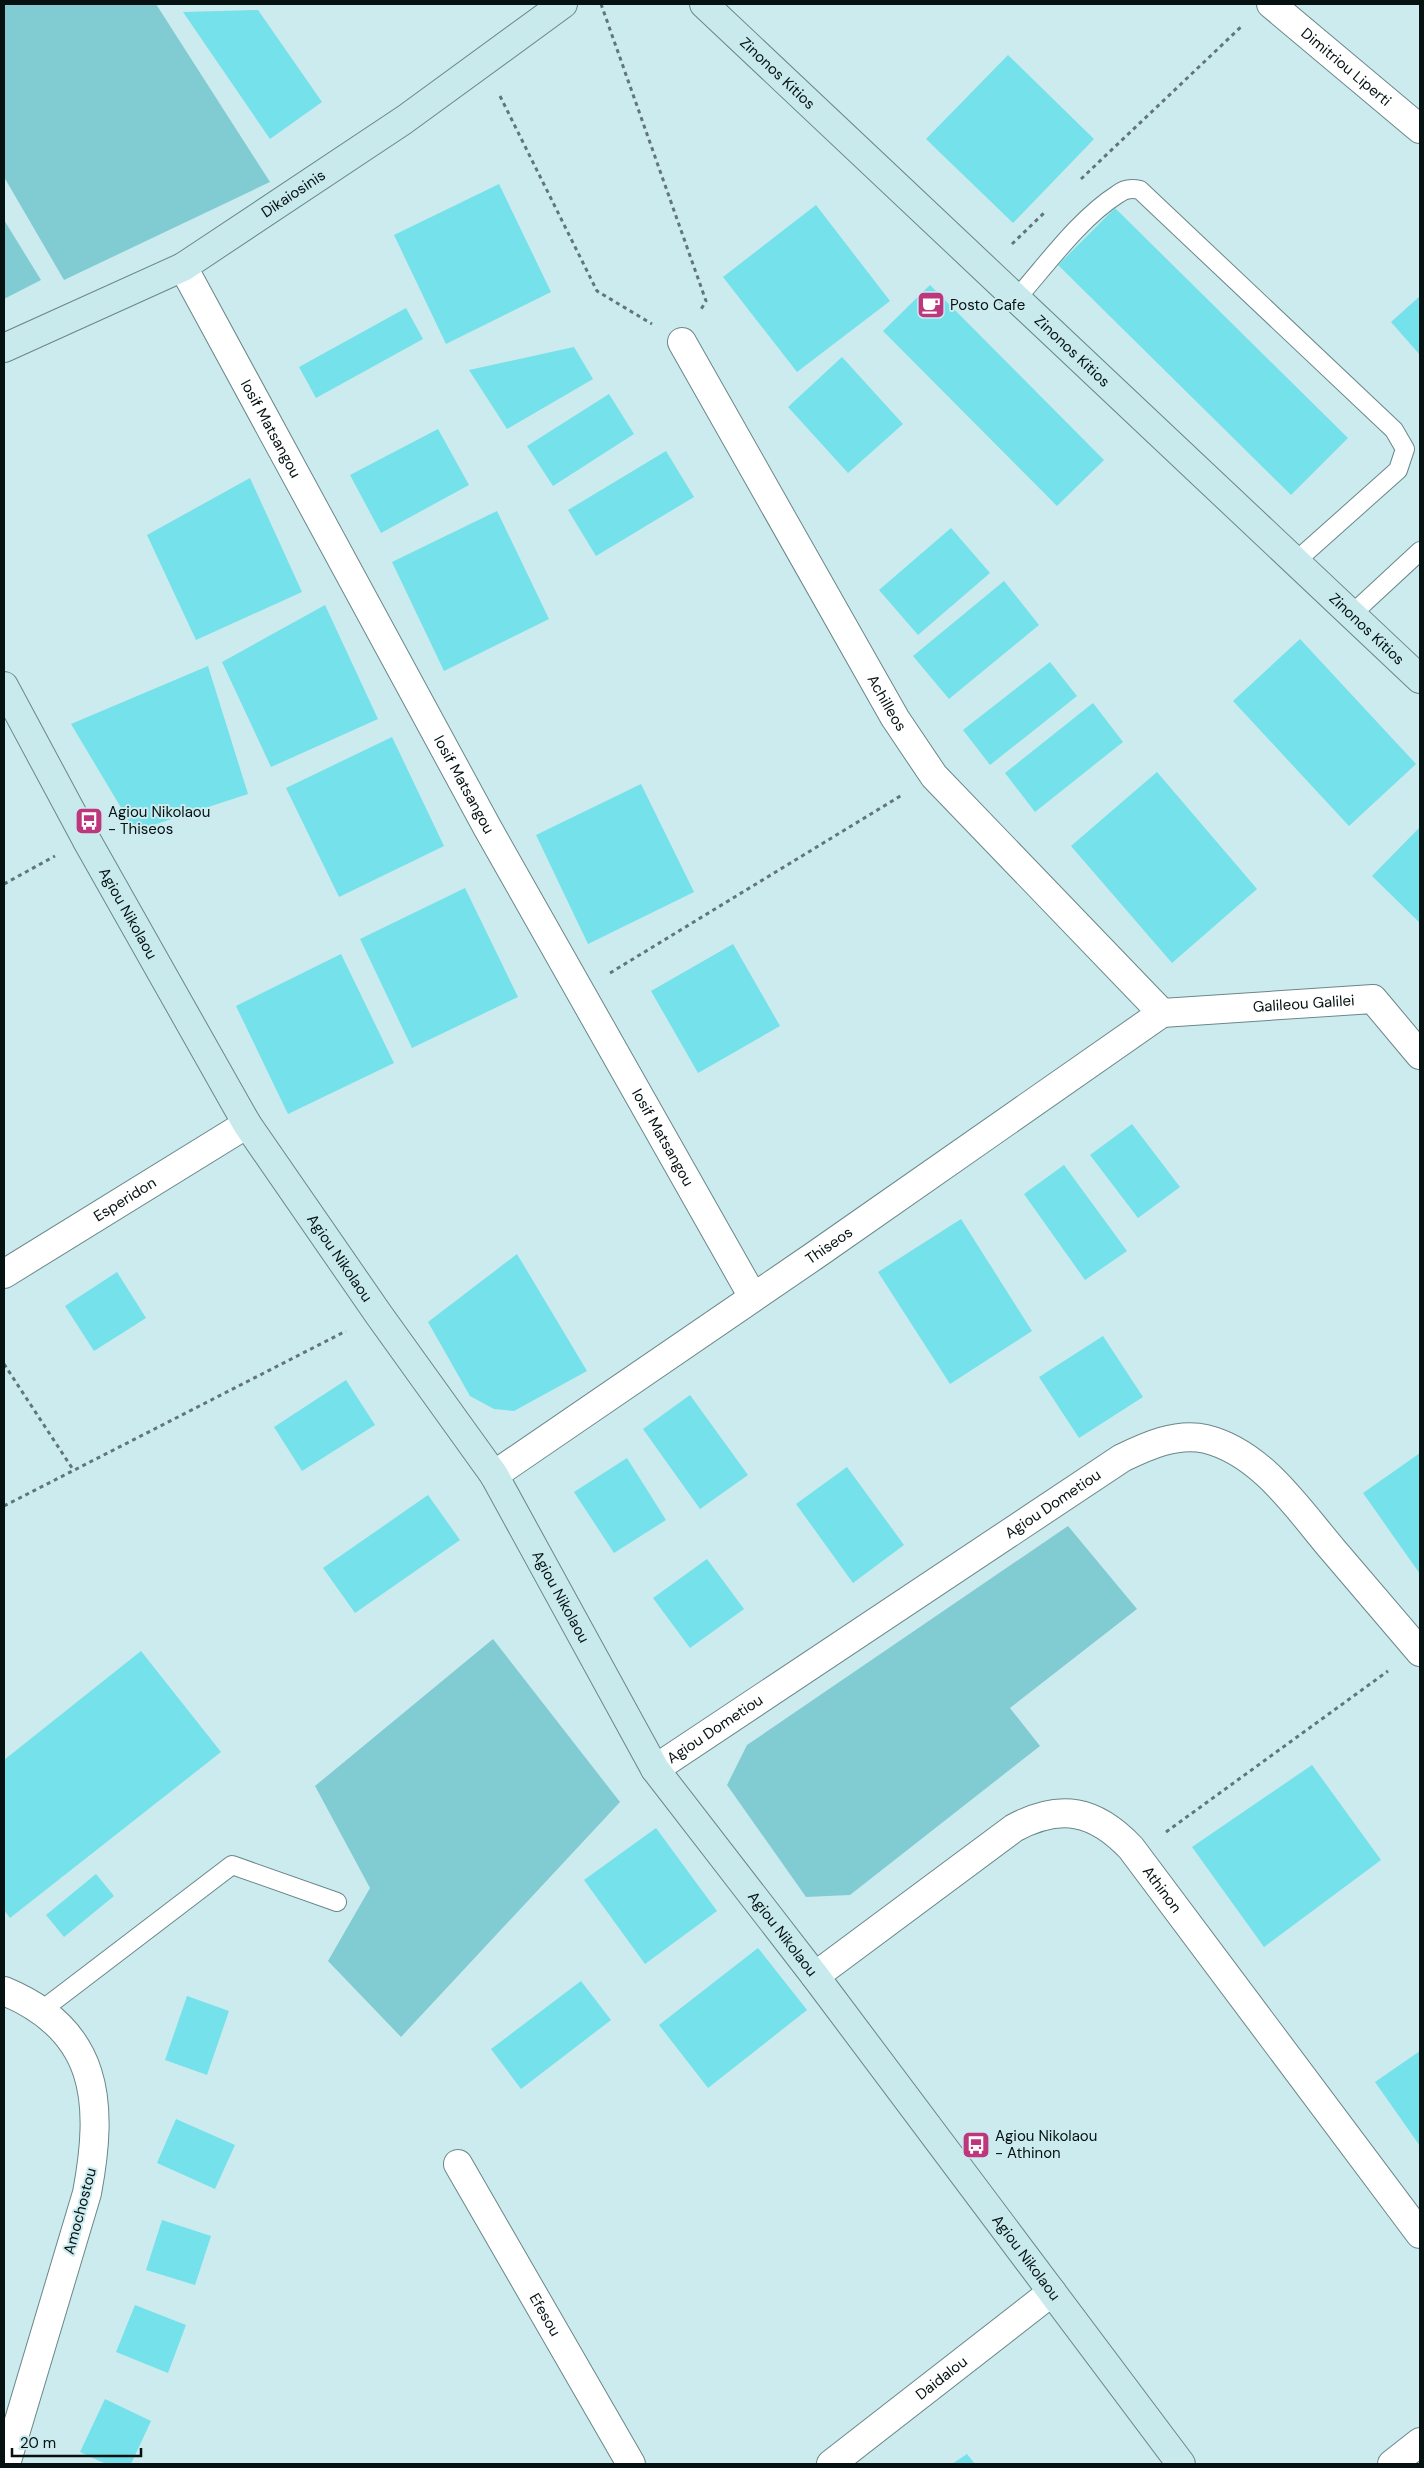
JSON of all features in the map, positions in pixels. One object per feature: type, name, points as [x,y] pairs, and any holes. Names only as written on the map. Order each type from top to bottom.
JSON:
[{"type":"street","name":"Dikaiosinis","points":[[4,348],[183,267],[404,120],[563,4]]},
{"type":"street","name":"Zinonos Kitios","points":[[704,4],[1420,678]]},
{"type":"street","name":"Dimitriou Liperti","points":[[1271,4],[1420,129]]},
{"type":"street","name":"Iosif Matsangou","points":[[183,267],[487,827],[753,1297]]},
{"type":"street","name":"Achilleos","points":[[682,342],[895,718],[934,776],[1162,1013]]},
{"type":"street","name":"Agiou Nikolaou","points":[[4,686],[86,839],[247,1124],[494,1475],[655,1769],[815,1976],[1181,2464]]},
{"type":"street","name":"Galileou Galilei","points":[[1162,1013],[1374,999],[1420,1054]]},
{"type":"street","name":"Thiseos","points":[[494,1475],[1162,1013]]},
{"type":"street","name":"Esperidon","points":[[4,1274],[247,1124]]},
{"type":"street","name":"Agiou Dometiou","points":[[655,1769],[1122,1458],[1162,1441],[1182,1437],[1205,1438],[1230,1448],[1252,1462],[1272,1479],[1419,1650]]},
{"type":"street","name":"Athinon","points":[[815,1976],[1014,1828],[1034,1818],[1052,1813],[1084,1815],[1117,1833],[1136,1855],[1420,2234]]},
{"type":"street","name":"Amochostou","points":[[4,1991],[42,2010],[68,2034],[84,2060],[93,2089],[96,2124],[94,2156],[87,2193],[6,2464]]},
{"type":"street","name":"Efesou","points":[[458,2164],[631,2464]]},
{"type":"street","name":"Daidalou","points":[[831,2464],[1052,2292]]},
{"type":"street","points":[[1392,2464],[1420,2442]]},
{"type":"lane","points":[[1017,298],[1075,232],[1119,192],[1133,188],[1140,190],[1191,238],[1394,430],[1405,449],[1398,470],[1296,561]]},
{"type":"lane","points":[[1352,614],[1420,551]]},
{"type":"lane","points":[[42,2010],[232,1865],[337,1902]]},
{"type":"path","points":[[483,62],[597,291],[682,342],[706,301],[601,4]]},
{"type":"path","points":[[1079,180],[1244,24]]},
{"type":"path","points":[[986,269],[1050,208]]},
{"type":"path","points":[[580,992],[934,776]]},
{"type":"path","points":[[4,884],[86,839]]},
{"type":"path","points":[[4,1506],[379,1314]]},
{"type":"path","points":[[4,1364],[74,1471]]},
{"type":"path","points":[[1136,1855],[1419,1650]]},
{"type":"shaded area","points":[[4,4],[156,4],[270,182],[64,280],[4,177]]},
{"type":"shaded area","points":[[4,220],[41,280],[4,299]]},
{"type":"shaded area","points":[[1068,1526],[1137,1609],[1010,1708],[1040,1746],[850,1895],[806,1897],[727,1785],[747,1745]]},
{"type":"shaded area","points":[[493,1639],[620,1802],[401,2037],[328,1961],[370,1888],[315,1786]]},
{"type":"building","points":[[258,10],[322,102],[270,139],[183,12]]},
{"type":"building","points":[[1008,55],[1094,139],[1013,223],[926,139]]},
{"type":"building","points":[[499,184],[551,292],[446,344],[394,235]]},
{"type":"building","points":[[816,205],[890,301],[797,372],[723,277]]},
{"type":"building","points":[[1115,208],[1348,438],[1291,495],[1058,265]]},
{"type":"building","points":[[930,285],[1104,460],[1057,506],[883,331]]},
{"type":"building","points":[[1420,296],[1420,355],[1391,322]]},
{"type":"building","points":[[406,308],[423,339],[316,398],[299,367]]},
{"type":"building","points":[[574,347],[593,379],[507,429],[469,370]]},
{"type":"building","points":[[842,357],[903,424],[848,473],[788,407]]},
{"type":"building","points":[[609,394],[634,434],[553,486],[527,446]]},
{"type":"building","points":[[438,429],[469,485],[381,533],[350,475]]},
{"type":"building","points":[[666,451],[694,497],[596,556],[568,510]]},
{"type":"building","points":[[250,478],[302,592],[196,640],[147,535]]},
{"type":"building","points":[[497,511],[549,619],[444,671],[392,562]]},
{"type":"building","points":[[951,528],[990,573],[918,635],[879,590]]},
{"type":"building","points":[[1004,581],[1039,625],[949,699],[913,656]]},
{"type":"building","points":[[325,605],[378,719],[271,767],[222,662]]},
{"type":"building","points":[[1300,639],[1416,764],[1349,826],[1233,701]]},
{"type":"building","points":[[1050,662],[1077,696],[990,765],[963,730]]},
{"type":"building","points":[[208,666],[248,794],[135,831],[71,724]]},
{"type":"building","points":[[1093,703],[1123,742],[1035,812],[1005,773]]},
{"type":"building","points":[[392,737],[444,846],[339,897],[286,788]]},
{"type":"building","points":[[1157,772],[1257,889],[1172,963],[1071,846]]},
{"type":"building","points":[[641,784],[694,892],[588,944],[536,835]]},
{"type":"building","points":[[1420,827],[1420,923],[1372,876]]},
{"type":"building","points":[[465,888],[518,997],[412,1048],[360,939]]},
{"type":"building","points":[[733,944],[780,1026],[698,1073],[651,991]]},
{"type":"building","points":[[341,954],[394,1063],[288,1114],[236,1006]]},
{"type":"building","points":[[1132,1124],[1180,1187],[1138,1218],[1090,1155]]},
{"type":"building","points":[[1064,1165],[1127,1251],[1085,1280],[1024,1194]]},
{"type":"building","points":[[961,1219],[1032,1331],[950,1384],[878,1272]]},
{"type":"building","points":[[517,1254],[587,1371],[514,1411],[494,1409],[470,1396],[428,1322]]},
{"type":"building","points":[[117,1272],[146,1318],[94,1351],[65,1306]]},
{"type":"building","points":[[1103,1336],[1143,1397],[1079,1438],[1039,1377]]},
{"type":"building","points":[[346,1380],[375,1425],[302,1471],[274,1427]]},
{"type":"building","points":[[690,1395],[748,1475],[700,1509],[643,1429]]},
{"type":"building","points":[[1420,1453],[1420,1574],[1363,1493]]},
{"type":"building","points":[[627,1458],[666,1520],[614,1553],[574,1492]]},
{"type":"building","points":[[847,1467],[904,1545],[853,1583],[796,1504]]},
{"type":"building","points":[[428,1495],[460,1540],[355,1613],[323,1568]]},
{"type":"building","points":[[707,1559],[744,1609],[690,1648],[653,1598]]},
{"type":"building","points":[[141,1651],[221,1752],[10,1918],[4,1910],[4,1760]]},
{"type":"building","points":[[1312,1765],[1381,1860],[1264,1947],[1192,1847]]},
{"type":"building","points":[[656,1828],[717,1911],[645,1964],[584,1880]]},
{"type":"building","points":[[96,1874],[114,1896],[64,1937],[46,1915]]},
{"type":"building","points":[[758,1948],[807,2010],[708,2088],[659,2025]]},
{"type":"building","points":[[581,1981],[611,2020],[521,2089],[491,2049]]},
{"type":"building","points":[[187,1996],[229,2011],[207,2075],[165,2060]]},
{"type":"building","points":[[1420,2051],[1420,2146],[1375,2082]]},
{"type":"building","points":[[176,2119],[235,2145],[215,2189],[157,2163]]},
{"type":"building","points":[[162,2220],[211,2236],[195,2285],[146,2270]]},
{"type":"building","points":[[135,2305],[186,2325],[168,2373],[116,2352]]},
{"type":"building","points":[[105,2399],[151,2421],[131,2464],[106,2464],[80,2452]]},
{"type":"building","points":[[967,2454],[975,2464],[952,2464]]},
{"type":"place","name":"Posto Cafe","points":[[931,305]]},
{"type":"place","name":"Agiou Nikolaou - Thiseos","points":[[89,821]]},
{"type":"place","name":"Agiou Nikolaou - Athinon","points":[[976,2145]]}]
